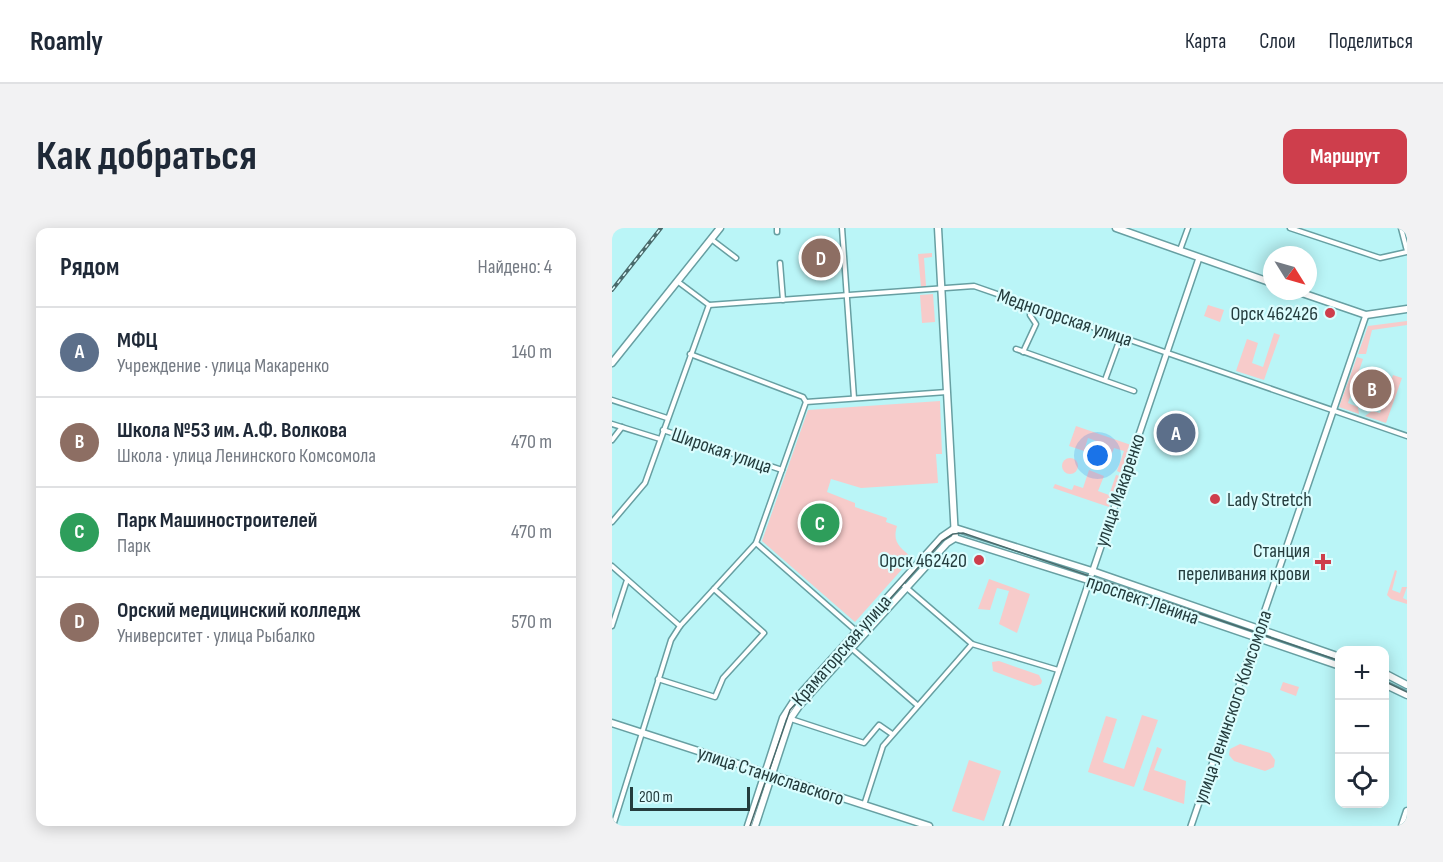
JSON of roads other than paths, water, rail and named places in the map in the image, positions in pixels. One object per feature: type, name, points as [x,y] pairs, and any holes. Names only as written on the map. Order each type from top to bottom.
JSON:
[{"type":"main road","points":[[711,239],[714,228]]},
{"type":"main road","points":[[612,363],[720,228]]},
{"type":"main road","points":[[938,228],[956,538]]},
{"type":"main road","points":[[1116,228],[1263,280]]},
{"type":"main road","points":[[1317,298],[1366,315],[1407,309]]},
{"type":"main road","name":"проспект Ленина","points":[[955,528],[1051,557],[1335,655]]},
{"type":"main road","name":"Краматорская улица","points":[[748,826],[772,776],[776,751],[786,718],[955,528]]},
{"type":"main road","name":"проспект Ленина","points":[[956,538],[1088,579],[1255,639],[1335,664]]},
{"type":"main road","name":"Краматорская улица","points":[[935,551],[956,538]]},
{"type":"main road","points":[[1389,677],[1405,684]]},
{"type":"main road","points":[[1389,686],[1404,694]]},
{"type":"main road","name":"улица Станиславского","points":[[612,723],[929,826]]},
{"type":"main road","name":"Краматорская улица","points":[[755,826],[755,814],[765,772],[776,751]]},
{"type":"main road","points":[[1402,826],[1407,811]]},
{"type":"street","points":[[842,228],[854,398]]},
{"type":"street","points":[[1180,251],[1188,228]]},
{"type":"street","points":[[1290,228],[1380,258],[1407,252],[1401,228]]},
{"type":"street","points":[[711,239],[736,258]]},
{"type":"street","name":"улица Макаренко","points":[[1006,826],[1088,579],[1199,258]]},
{"type":"street","points":[[780,263],[783,300]]},
{"type":"street","points":[[612,522],[645,483],[709,305],[677,281]]},
{"type":"street","name":"Медногорская улица","points":[[709,305],[974,286],[1407,436]]},
{"type":"street","points":[[1023,352],[1036,324],[1030,315],[1031,307]]},
{"type":"street","name":"улица Ленинского Комсомола","points":[[1191,826],[1366,315]]},
{"type":"street","points":[[1105,380],[1121,336]]},
{"type":"street","points":[[1016,349],[1134,391]]},
{"type":"street","points":[[690,354],[802,397],[806,402]]},
{"type":"street","points":[[806,402],[947,392]]},
{"type":"street","name":"Широкая улица","points":[[612,400],[667,418]]},
{"type":"street","points":[[613,826],[671,639],[680,626],[756,543],[806,402]]},
{"type":"street","name":"Широкая улица","points":[[612,424],[660,439]]},
{"type":"street","points":[[612,440],[622,427]]},
{"type":"street","name":"Широкая улица","points":[[663,429],[782,470]]},
{"type":"street","points":[[756,543],[859,634]]},
{"type":"street","points":[[1013,555],[1016,546]]},
{"type":"street","points":[[1048,566],[1051,557]]},
{"type":"street","points":[[612,566],[680,626]]},
{"type":"street","points":[[612,626],[627,580]]},
{"type":"street","points":[[903,585],[972,644],[1058,670]]},
{"type":"street","points":[[658,679],[715,697],[723,678],[764,633],[714,589]]},
{"type":"street","points":[[1173,610],[1176,600]]},
{"type":"street","points":[[1296,652],[1299,643]]},
{"type":"street","points":[[864,806],[883,746],[972,644]]},
{"type":"street","points":[[1305,655],[1308,646]]},
{"type":"street","points":[[848,647],[917,705]]},
{"type":"street","points":[[1330,663],[1335,658]]},
{"type":"street","points":[[1404,694],[1405,684]]},
{"type":"street","points":[[786,718],[864,743],[879,725],[892,734]]},
{"type":"tram line","points":[[750,826],[790,710],[942,541],[953,534],[963,533],[1335,659]]},
{"type":"tram line","points":[[1389,683],[1407,692]]},
{"type":"tram line","points":[[1405,826],[1407,820]]},
{"type":"railway","points":[[612,290],[661,228]]},
{"type":"place","name":"Орский медицинский колледж","points":[[821,258]]},
{"type":"place","name":"Орск 462426","points":[[1330,313]]},
{"type":"place","name":"Школа №53 им. А.Ф. Волкова","points":[[1372,389]]},
{"type":"place","name":"МФЦ","points":[[1176,433]]},
{"type":"place","name":"Lady Stretch","points":[[1215,499]]},
{"type":"place","name":"Парк Машиностроителей","points":[[820,523]]},
{"type":"place","name":"Орск 462420","points":[[979,560]]},
{"type":"place","name":"Станция переливания крови","points":[[1323,562]]}]
